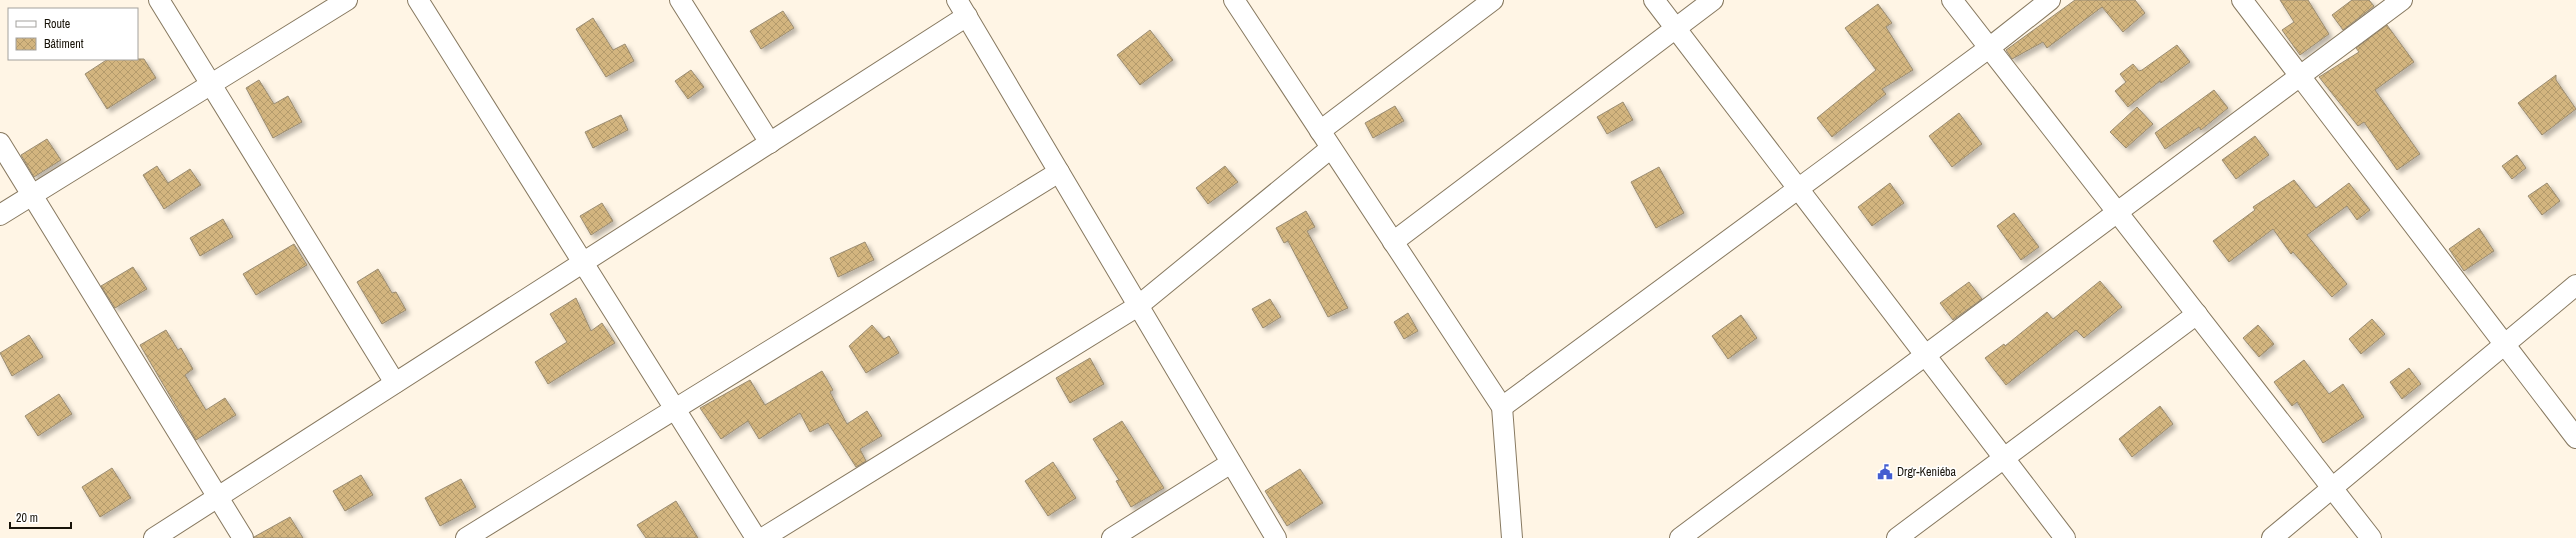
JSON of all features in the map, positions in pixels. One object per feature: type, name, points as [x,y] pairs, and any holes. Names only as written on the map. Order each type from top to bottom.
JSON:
[{"type":"street","points":[[159,0],[395,383]]},
{"type":"street","points":[[0,215],[347,0]]},
{"type":"street","points":[[418,0],[756,538]]},
{"type":"street","points":[[680,0],[770,142]]},
{"type":"street","points":[[1234,0],[1502,408],[1512,538]]},
{"type":"street","points":[[763,538],[1138,306],[1326,139],[1493,0]]},
{"type":"street","points":[[1654,0],[2065,538]]},
{"type":"street","points":[[1393,242],[1713,0]]},
{"type":"street","points":[[1952,0],[2371,538]]},
{"type":"street","points":[[1502,408],[1989,48],[2050,0]]},
{"type":"street","points":[[2242,0],[2576,438]]},
{"type":"street","points":[[1680,538],[2402,0]]},
{"type":"street","points":[[154,538],[770,142],[962,8],[1276,538]]},
{"type":"street","points":[[0,143],[243,538]]},
{"type":"street","points":[[466,538],[1059,172]]},
{"type":"street","points":[[2272,538],[2576,285]]},
{"type":"street","points":[[1897,538],[2197,314]]},
{"type":"street","points":[[1112,538],[1231,463]]},
{"type":"building","points":[[2075,0],[2135,0],[2145,13],[2123,32],[2102,7],[2047,48],[2043,42],[2012,59],[2006,50]]},
{"type":"building","points":[[2280,0],[2308,0],[2329,34],[2300,55],[2282,30],[2294,22]]},
{"type":"building","points":[[2352,0],[2369,0],[2374,6],[2343,30],[2332,15]]},
{"type":"building","points":[[1878,4],[1892,23],[1886,27],[1913,70],[1882,89],[1886,94],[1832,137],[1817,118],[1876,70],[1845,28]]},
{"type":"building","points":[[783,11],[794,28],[761,49],[750,31]]},
{"type":"building","points":[[593,18],[613,50],[625,44],[634,61],[606,77],[576,29]]},
{"type":"building","points":[[2387,25],[2414,62],[2375,90],[2420,154],[2397,170],[2364,122],[2358,126],[2319,77],[2359,52],[2356,48]]},
{"type":"building","points":[[1150,30],[1173,60],[1140,85],[1117,55]]},
{"type":"building","points":[[2177,45],[2190,62],[2161,83],[2160,81],[2128,107],[2115,91],[2126,82],[2120,74],[2133,64],[2139,71],[2142,70]]},
{"type":"building","points":[[144,59],[156,78],[107,109],[85,74],[106,60]]},
{"type":"building","points":[[691,70],[704,87],[688,99],[675,81]]},
{"type":"building","points":[[2556,75],[2556,80],[2576,109],[2542,135],[2518,103]]},
{"type":"building","points":[[259,80],[274,104],[288,96],[302,122],[273,138],[246,88]]},
{"type":"building","points":[[2214,90],[2228,108],[2201,130],[2199,127],[2165,149],[2155,133]]},
{"type":"building","points":[[1623,102],[1633,120],[1607,134],[1597,117]]},
{"type":"building","points":[[1395,106],[1404,121],[1373,138],[1365,123]]},
{"type":"building","points":[[2137,107],[2153,124],[2126,148],[2110,132]]},
{"type":"building","points":[[1959,113],[1982,144],[1952,167],[1929,136]]},
{"type":"building","points":[[621,115],[628,130],[593,148],[585,132]]},
{"type":"building","points":[[2255,136],[2269,155],[2236,179],[2222,160]]},
{"type":"building","points":[[47,139],[61,160],[34,177],[21,155]]},
{"type":"building","points":[[2517,155],[2526,168],[2512,179],[2502,166]]},
{"type":"building","points":[[157,166],[168,183],[190,169],[201,185],[164,209],[143,175]]},
{"type":"building","points":[[1225,166],[1238,182],[1208,204],[1196,188]]},
{"type":"building","points":[[1659,167],[1684,213],[1656,228],[1631,182]]},
{"type":"building","points":[[2294,180],[2316,208],[2349,183],[2370,210],[2357,220],[2347,206],[2307,235],[2347,284],[2332,297],[2293,252],[2291,254],[2273,229],[2229,262],[2213,241],[2255,210],[2253,207]]},
{"type":"building","points":[[1890,183],[1904,203],[1872,226],[1858,207]]},
{"type":"building","points":[[2547,183],[2560,201],[2542,215],[2528,196]]},
{"type":"building","points":[[602,203],[613,221],[591,235],[580,216]]},
{"type":"building","points":[[1306,211],[1315,227],[1307,231],[1348,308],[1328,317],[1288,241],[1284,243],[1276,228]]},
{"type":"building","points":[[2014,213],[2039,247],[2021,260],[1997,226]]},
{"type":"building","points":[[223,219],[233,237],[200,256],[190,238]]},
{"type":"building","points":[[2479,228],[2494,251],[2464,271],[2449,249]]},
{"type":"building","points":[[865,242],[874,260],[838,277],[830,258]]},
{"type":"building","points":[[294,244],[307,265],[256,295],[243,274]]},
{"type":"building","points":[[133,267],[147,289],[115,308],[101,286]]},
{"type":"building","points":[[378,269],[392,293],[396,292],[406,310],[382,324],[357,282]]},
{"type":"building","points":[[2100,281],[2122,307],[2084,338],[2076,330],[2006,385],[1985,358],[2004,344],[2005,346],[2047,312],[2053,319]]},
{"type":"building","points":[[1969,282],[1982,299],[1953,320],[1940,303]]},
{"type":"building","points":[[576,298],[591,331],[602,323],[615,343],[548,384],[535,362],[567,342],[550,314]]},
{"type":"building","points":[[1270,299],[1281,317],[1263,328],[1252,309]]},
{"type":"building","points":[[1408,313],[1418,331],[1404,339],[1394,322]]},
{"type":"building","points":[[1741,315],[1757,338],[1728,359],[1712,336]]},
{"type":"building","points":[[2372,319],[2385,334],[2361,354],[2349,339]]},
{"type":"building","points":[[872,325],[884,339],[889,336],[899,353],[866,373],[849,346]]},
{"type":"building","points":[[2258,325],[2274,344],[2259,357],[2243,338]]},
{"type":"building","points":[[166,330],[178,350],[181,348],[193,369],[185,375],[206,410],[225,398],[236,415],[196,440],[140,345]]},
{"type":"building","points":[[29,335],[43,357],[12,376],[0,353]]},
{"type":"building","points":[[1090,358],[1104,384],[1070,403],[1056,378]]},
{"type":"building","points":[[2304,360],[2329,394],[2343,384],[2364,417],[2323,443],[2297,402],[2292,406],[2274,382]]},
{"type":"building","points":[[2409,368],[2421,384],[2402,399],[2390,382]]},
{"type":"building","points":[[822,371],[833,390],[830,392],[847,424],[867,411],[882,436],[860,449],[866,461],[856,467],[828,423],[810,432],[800,413],[759,439],[748,421],[721,439],[700,408],[750,380],[765,405]]},
{"type":"building","points":[[59,394],[72,414],[38,436],[25,416]]},
{"type":"building","points":[[2160,406],[2173,424],[2132,457],[2119,439]]},
{"type":"building","points":[[1122,421],[1164,488],[1131,507],[1116,481],[1119,480],[1093,439]]},
{"type":"building","points":[[1053,462],[1076,498],[1048,516],[1025,481]]},
{"type":"building","points":[[112,468],[131,498],[100,517],[82,487]]},
{"type":"building","points":[[1300,469],[1323,503],[1287,526],[1265,491]]},
{"type":"building","points":[[361,475],[373,495],[345,511],[333,491]]},
{"type":"building","points":[[461,479],[476,507],[440,526],[425,498]]},
{"type":"building","points":[[676,501],[698,538],[646,538],[637,525]]},
{"type":"building","points":[[290,517],[303,538],[254,538],[254,537]]},
{"type":"place","name":"Drgr-Keniéba","points":[[1885,472]]}]
